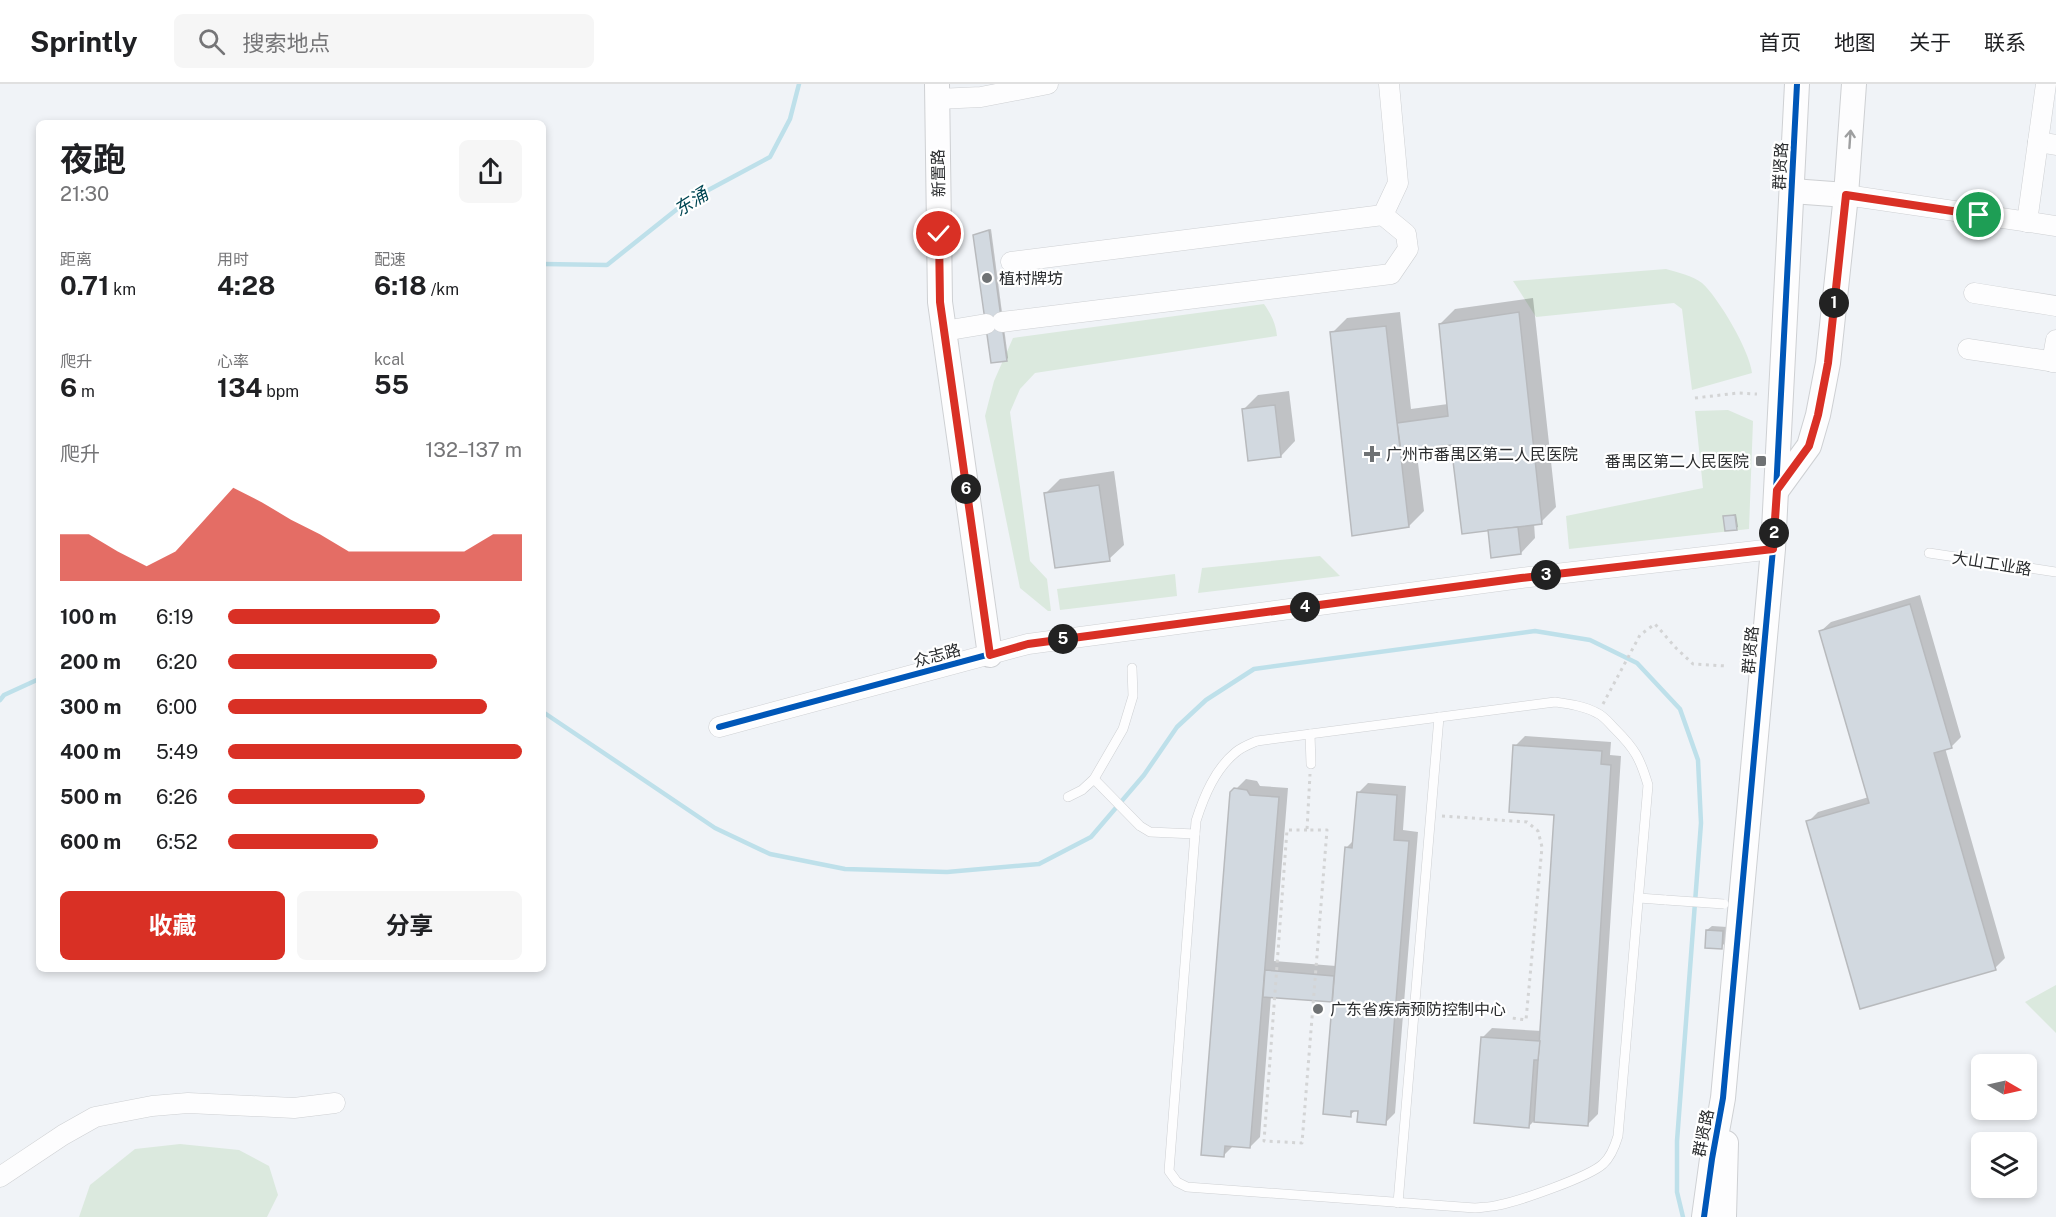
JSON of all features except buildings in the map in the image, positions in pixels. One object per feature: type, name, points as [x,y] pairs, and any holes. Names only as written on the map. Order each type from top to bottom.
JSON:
[{"type":"street","points":[[937,91],[981,97],[1048,84]]},
{"type":"street","points":[[1383,215],[1398,183],[1389,84]]},
{"type":"street","name":"群贤路","points":[[1724,1217],[1726,1138],[1723,1098],[1732,904],[1773,549],[1797,84]]},
{"type":"street","points":[[1777,490],[1809,446],[1818,415],[1828,363],[1846,195],[1854,84]]},
{"type":"street","points":[[2026,222],[2047,143],[2049,88]]},
{"type":"street","name":"新置路","points":[[937,91],[940,302],[990,655]]},
{"type":"street","name":"群贤路","points":[[1792,191],[1846,195]]},
{"type":"street","points":[[1846,195],[2056,226]]},
{"type":"street","points":[[944,331],[1391,274],[1408,249],[1406,234],[1383,215],[1011,262]]},
{"type":"street","points":[[1974,293],[2056,306]]},
{"type":"street","points":[[1968,349],[2054,362],[2056,340]]},
{"type":"street","name":"众志路","points":[[719,727],[1028,644],[1509,580],[1773,549]]},
{"type":"street","name":"群贤路","points":[[1704,1217],[1723,1098]]},
{"type":"street","points":[[0,1177],[63,1135],[95,1117],[152,1106],[188,1103],[294,1108],[335,1102]]},
{"type":"lane","name":"大山工业路","points":[[1929,553],[2056,572]]},
{"type":"lane","points":[[1068,797],[1082,790],[1094,779],[1123,729],[1133,696],[1132,668]]},
{"type":"lane","points":[[1555,702],[1579,706],[1598,713],[1631,745],[1641,761],[1648,785],[1618,1136],[1613,1151],[1605,1163],[1594,1171],[1499,1205],[1476,1208],[1187,1187],[1177,1182],[1169,1171],[1196,821],[1205,794],[1219,772],[1236,752],[1257,741],[1555,702]]},
{"type":"lane","points":[[1398,1203],[1439,717]]},
{"type":"lane","points":[[1310,734],[1311,764]]},
{"type":"lane","points":[[1094,779],[1140,826],[1150,832],[1195,834]]},
{"type":"lane","points":[[1639,898],[1732,904]]},
{"type":"path","points":[[1695,398],[1738,393],[1757,394]]},
{"type":"path","points":[[1598,713],[1640,635],[1655,624],[1693,664],[1726,666]]},
{"type":"path","points":[[1307,830],[1311,764]]},
{"type":"path","points":[[1431,815],[1527,822],[1538,831],[1542,847],[1526,1020],[1512,1018]]},
{"type":"path","points":[[1287,830],[1307,830],[1327,830],[1302,1143],[1264,1141],[1287,830]]},
{"type":"shaded area","points":[[1666,269],[1694,278],[1709,290],[1740,339],[1752,373],[1692,390],[1682,309],[1674,303],[1536,317],[1513,281]]},
{"type":"shaded area","points":[[1264,304],[1273,319],[1277,336],[1035,373],[1020,389],[1010,412],[1030,561],[1047,579],[1051,611],[1048,611],[1020,588],[985,416],[994,381],[1013,338]]},
{"type":"shaded area","points":[[1728,410],[1753,421],[1749,529],[1569,549],[1566,516],[1703,488],[1695,411]]},
{"type":"shaded area","points":[[1320,556],[1340,576],[1198,593],[1202,568]]},
{"type":"shaded area","points":[[1175,574],[1177,596],[1060,610],[1057,589]]},
{"type":"shaded area","points":[[2056,985],[2056,1033],[2025,1002]]},
{"type":"shaded area","points":[[180,1144],[239,1150],[269,1166],[278,1195],[267,1217],[79,1217],[90,1185],[135,1149]]},
{"type":"waterway","name":"东涌","points":[[546,264],[607,265],[686,202],[770,157],[790,119],[799,84]]},
{"type":"waterway","points":[[546,714],[715,828],[770,854],[845,869],[947,872],[1039,864],[1091,837],[1144,775],[1177,727],[1206,700],[1254,669],[1535,631],[1590,640],[1637,663],[1680,709],[1698,760],[1701,823],[1677,1141],[1677,1192],[1683,1217]]},
{"type":"waterway","points":[[0,700],[4,695],[36,680]]},
{"type":"cycle path","points":[[1704,1217],[1723,1098],[1773,549],[1797,84]]},
{"type":"cycle path","points":[[719,727],[1028,644],[1521,578],[1773,549]]},
{"type":"place","name":"植村牌坊","points":[[987,278]]},
{"type":"place","name":"广州市番禺区第二人民医院","points":[[1372,454]]},
{"type":"place","name":"番禺区第二人民医院","points":[[1761,461]]},
{"type":"place","name":"广东省疾病预防控制中心","points":[[1318,1009]]},
{"type":"route","points":[[939,234],[940,302],[990,655],[1028,644],[1521,578],[1773,549],[1777,490],[1809,446],[1818,415],[1828,363],[1846,195],[1979,215]]}]
